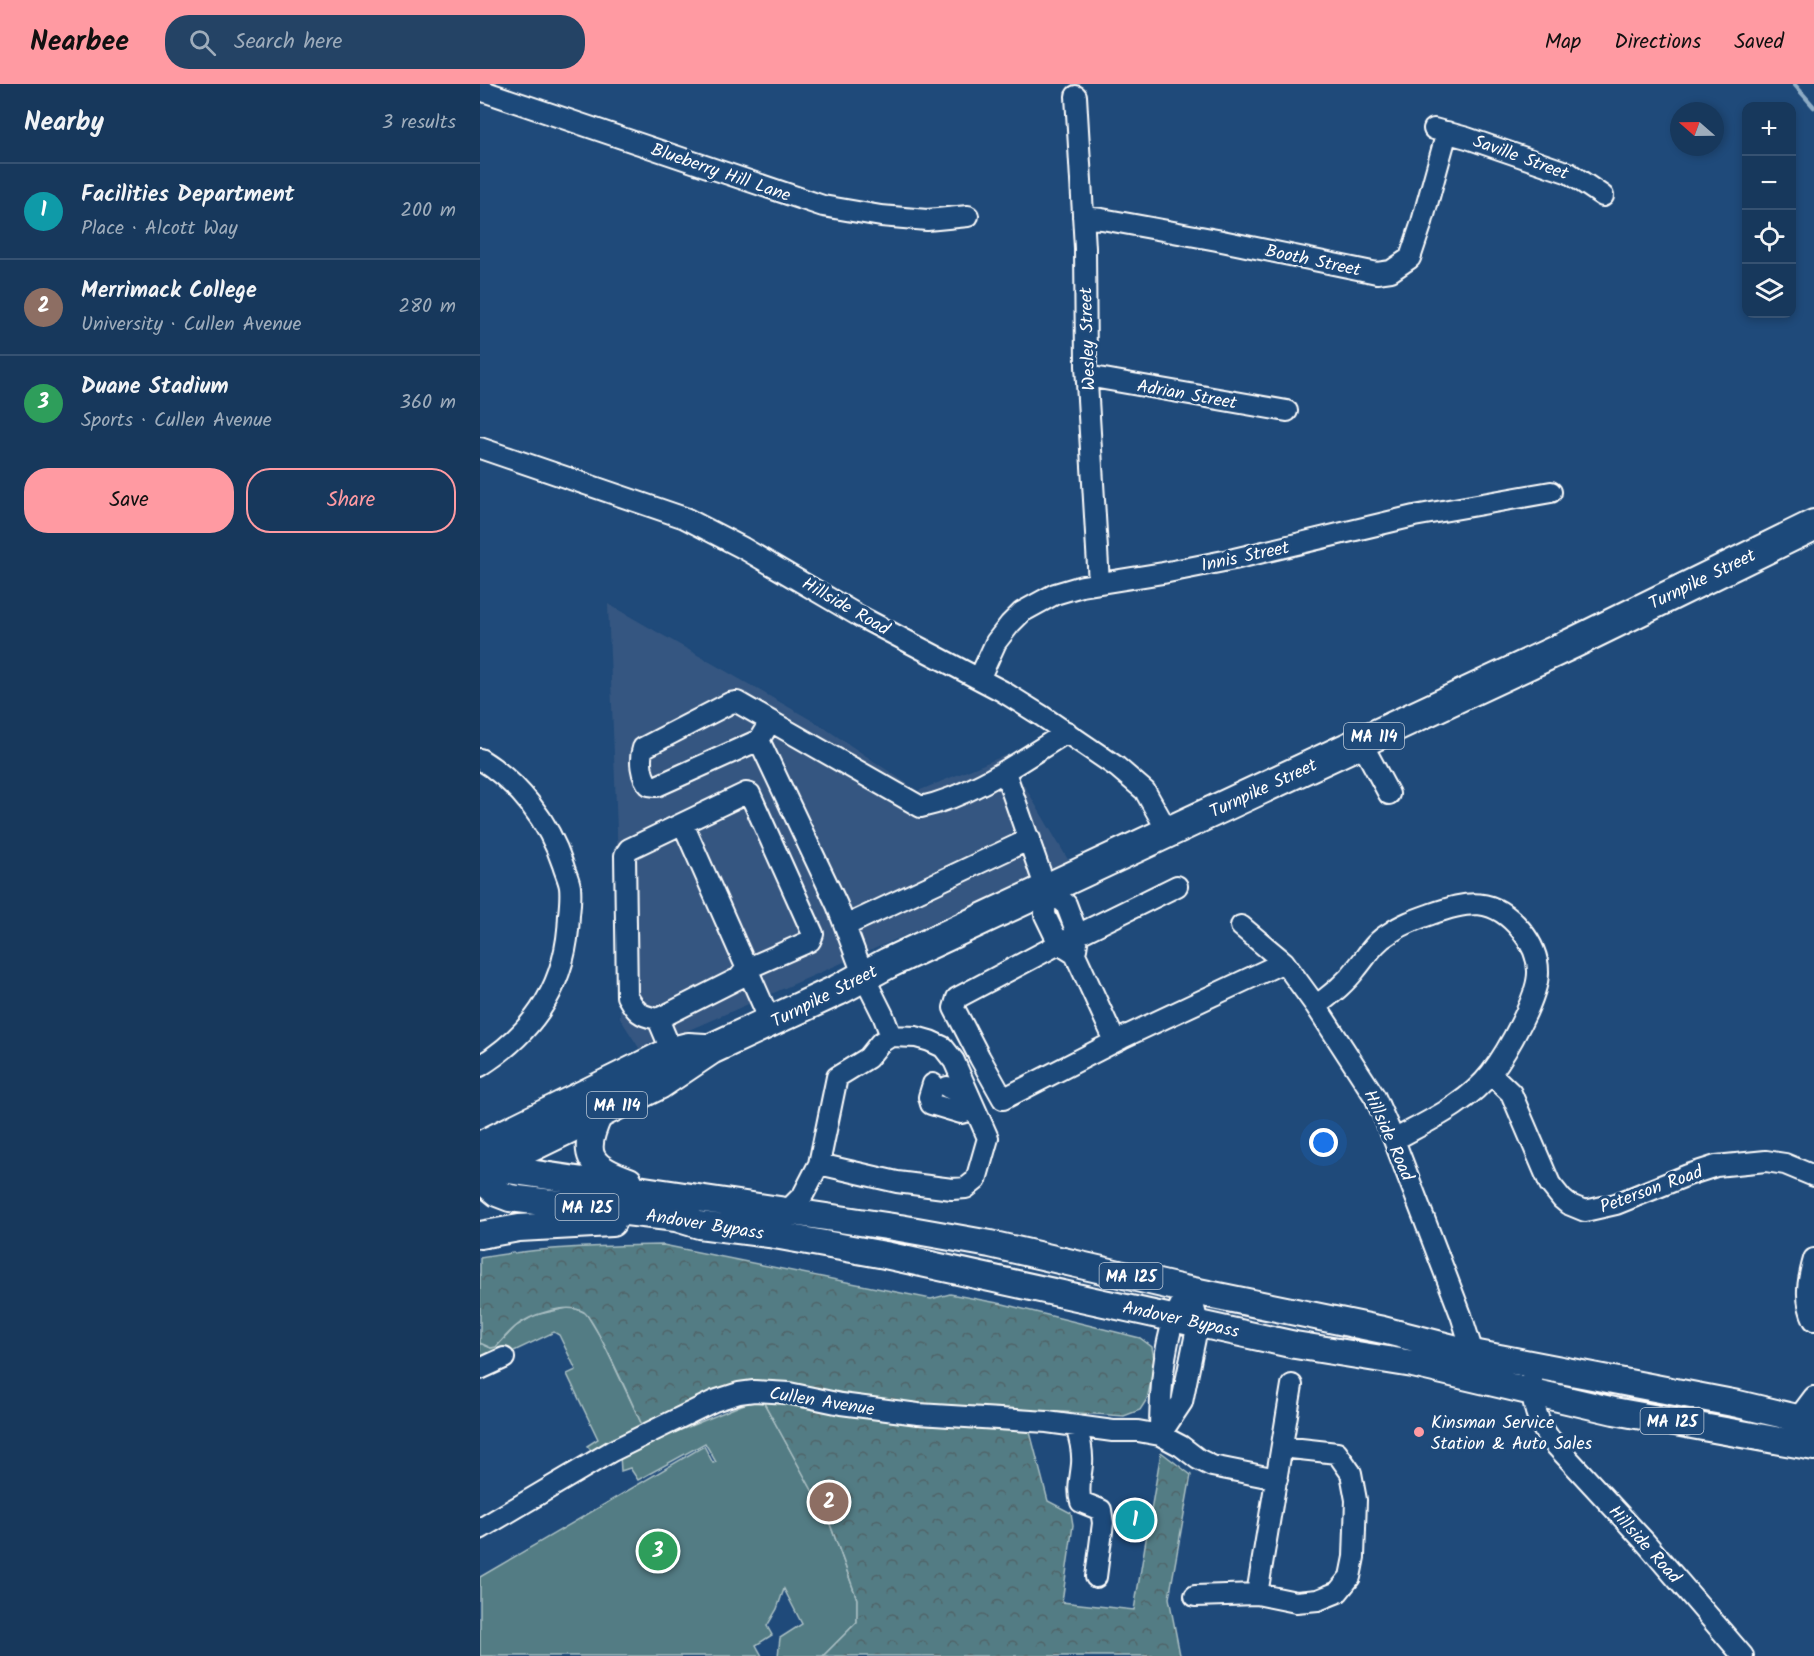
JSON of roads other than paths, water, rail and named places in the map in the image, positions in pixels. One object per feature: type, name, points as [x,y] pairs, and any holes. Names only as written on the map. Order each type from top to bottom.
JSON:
[{"type":"highway","name":"Turnpike Street","points":[[482,1165],[599,1115],[659,1084],[711,1049],[771,1023],[888,963],[1573,643],[1814,525]]},
{"type":"highway","name":"Turnpike Street","points":[[482,1165],[672,1052],[688,1048],[711,1049]]},
{"type":"main road","points":[[599,1115],[588,1140],[593,1160],[610,1174],[666,1194]]},
{"type":"main road","name":"Andover Bypass","points":[[482,1165],[900,1228],[990,1244],[1383,1330],[1473,1353],[1738,1404],[1806,1420]]},
{"type":"main road","name":"Andover Bypass","points":[[482,1165],[497,1193],[510,1198],[676,1218],[699,1225],[841,1246],[1295,1345],[1413,1364],[1635,1415],[1814,1447]]},
{"type":"main road","name":"MA 125","points":[[480,1235],[519,1228],[581,1224],[674,1227],[699,1225]]},
{"type":"street","name":"Blueberry Hill Lane","points":[[480,90],[823,206],[881,216],[927,220],[968,216]]},
{"type":"street","name":"Wesley Street","points":[[1076,96],[1083,217],[1087,376],[1099,583]]},
{"type":"street","name":"Booth Street","points":[[1083,217],[1196,236],[1377,273],[1391,271],[1410,258],[1422,222],[1440,131]]},
{"type":"street","name":"Saville Street","points":[[1440,131],[1569,173],[1603,196]]},
{"type":"street","name":"Adrian Street","points":[[1087,376],[1287,411]]},
{"type":"street","name":"Hillside Road","points":[[480,448],[685,518],[743,548],[861,617],[1002,691],[1117,767],[1145,791],[1168,832]]},
{"type":"street","name":"Innis Street","points":[[978,679],[996,642],[1022,612],[1055,594],[1082,586],[1234,559],[1414,516],[1551,492]]},
{"type":"street","points":[[770,720],[759,740],[657,786],[649,785],[644,780],[641,754],[643,748],[730,703],[737,702],[770,720],[921,807],[939,803],[1005,772],[1067,732]]},
{"type":"street","points":[[759,740],[845,926],[864,977],[891,1036]]},
{"type":"street","points":[[1361,742],[1389,794]]},
{"type":"street","points":[[480,759],[515,786],[540,815],[558,848],[570,887],[565,956],[553,989],[535,1019],[512,1044],[480,1066]]},
{"type":"street","points":[[1005,772],[1046,889],[1066,904],[1070,945],[1115,1041]]},
{"type":"street","points":[[750,794],[813,934],[810,941],[746,969],[739,978],[658,1019],[643,1016],[633,1007],[627,996],[625,855],[629,849],[750,794]]},
{"type":"street","points":[[682,824],[771,1023]]},
{"type":"street","points":[[845,926],[1030,839]]},
{"type":"street","points":[[1177,886],[1070,945],[957,998],[954,1008],[1004,1099],[1115,1041],[1284,962]]},
{"type":"street","points":[[1316,1006],[1338,989],[1356,970],[1369,950],[1388,933],[1411,921],[1465,903],[1483,904],[1499,910],[1524,934],[1534,951],[1538,971],[1535,991],[1527,1011],[1491,1074],[1460,1102],[1395,1140]]},
{"type":"street","name":"Hillside Road","points":[[1241,926],[1284,962],[1316,1006],[1375,1097],[1395,1140],[1461,1315],[1473,1353],[1474,1378]]},
{"type":"street","points":[[658,1019],[672,1052]]},
{"type":"street","points":[[786,1212],[803,1195],[819,1164],[837,1077],[868,1058],[880,1043],[891,1036],[916,1037],[942,1047],[954,1061],[988,1137],[976,1180],[966,1188],[952,1189],[897,1182],[819,1164]]},
{"type":"street","name":"Peterson Road","points":[[1491,1074],[1511,1093],[1550,1184],[1562,1199],[1585,1211],[1616,1204],[1716,1166],[1766,1161],[1785,1164],[1814,1176]]},
{"type":"street","points":[[1814,1259],[1807,1285],[1814,1320]]},
{"type":"street","points":[[1189,1289],[1186,1321],[1160,1399],[1160,1434],[1181,1446],[1198,1460],[1212,1466],[1277,1479]]},
{"type":"street","points":[[480,1369],[504,1358]]},
{"type":"street","name":"Hillside Road","points":[[1533,1365],[1531,1392],[1539,1424],[1549,1438],[1661,1561],[1743,1656]]},
{"type":"street","points":[[1257,1594],[1292,1385]]},
{"type":"street","name":"Cullen Avenue","points":[[480,1529],[612,1451],[686,1414],[739,1393],[771,1391],[901,1412],[1026,1420],[1113,1431],[1160,1434]]},
{"type":"street","points":[[1806,1420],[1814,1397]]},
{"type":"street","points":[[1076,1427],[1081,1442],[1083,1462],[1079,1495],[1081,1502],[1101,1510],[1103,1523],[1096,1577]]},
{"type":"street","points":[[1196,1596],[1257,1594],[1296,1602],[1318,1600],[1338,1593],[1350,1577],[1354,1557],[1356,1500],[1351,1473],[1337,1453],[1282,1447]]},
{"type":"waterway","points":[[1794,84],[1814,107]]},
{"type":"place","name":"Kinsman Service Station & Auto Sales","points":[[1419,1432]]},
{"type":"place","name":"Merrimack College","points":[[829,1502]]},
{"type":"place","name":"Facilities Department","points":[[1135,1520]]},
{"type":"place","name":"Duane Stadium","points":[[658,1551]]}]
